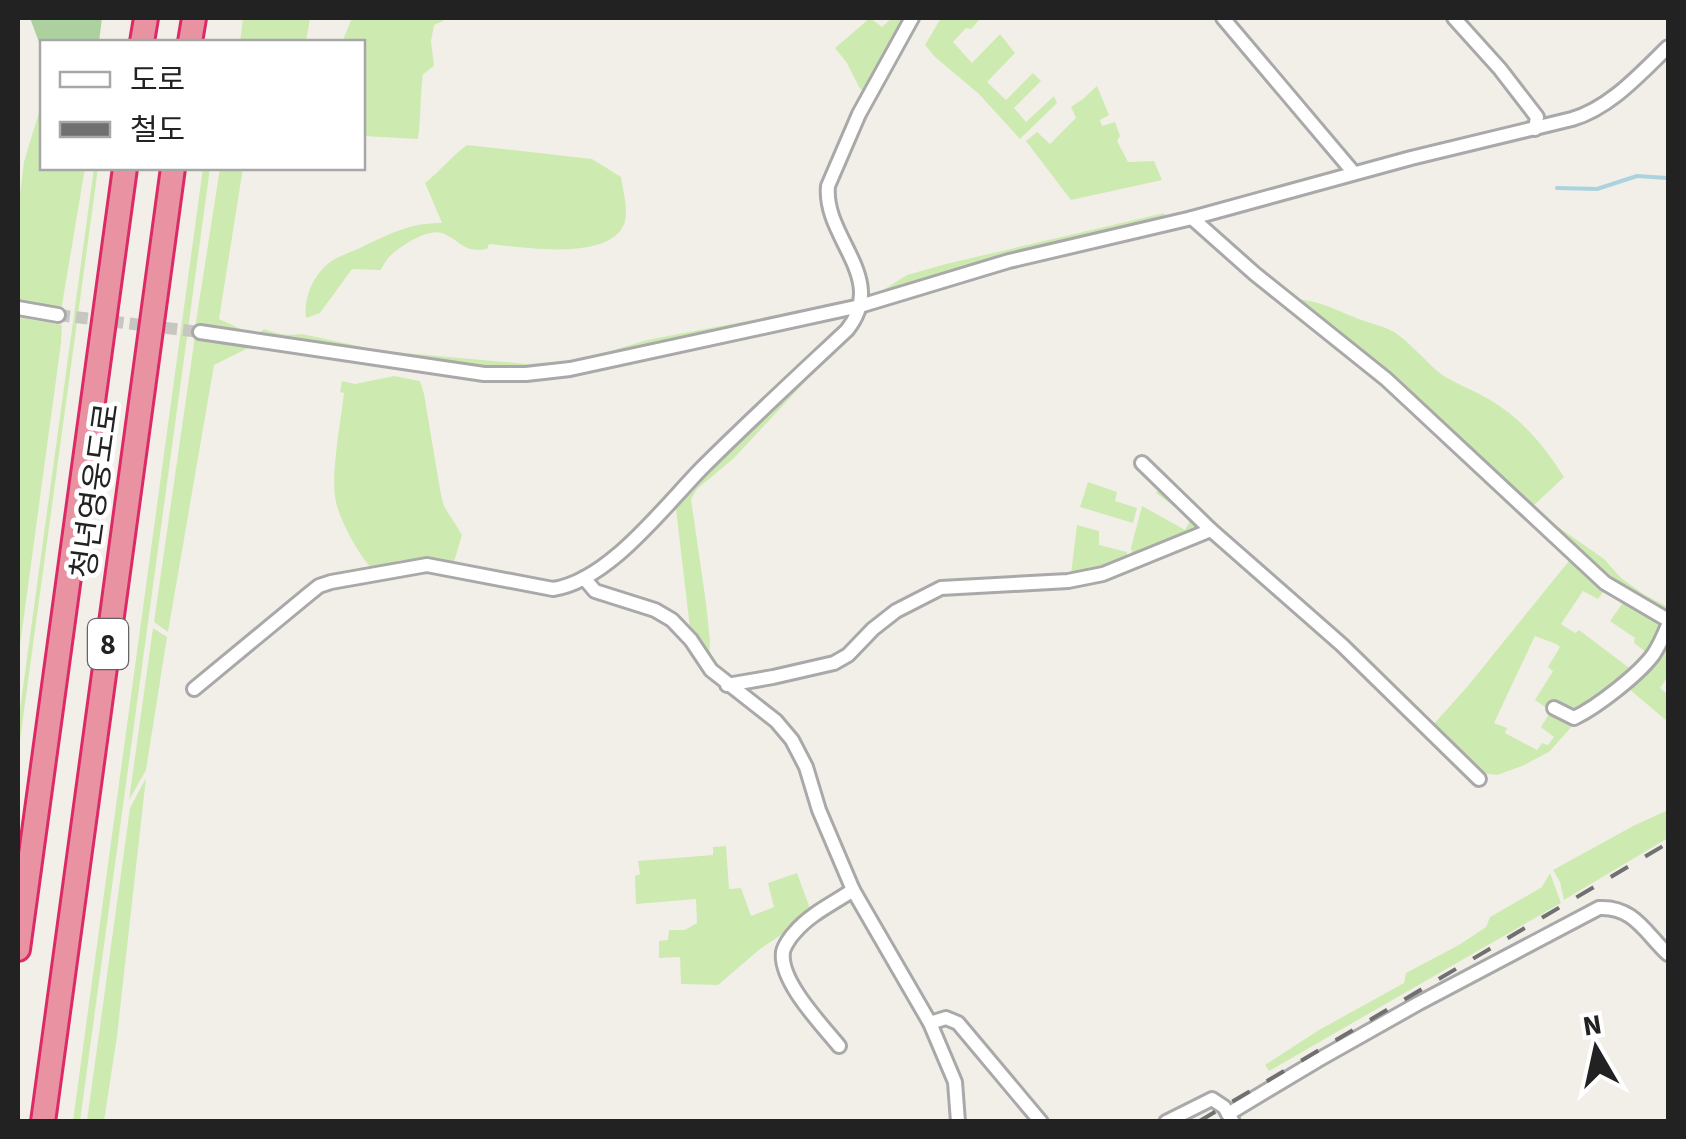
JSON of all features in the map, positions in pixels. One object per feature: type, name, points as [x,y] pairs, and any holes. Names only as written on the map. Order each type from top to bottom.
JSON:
[{"type":"highway","name":"청년영웅도로","points":[[18,949],[125,170]]},
{"type":"highway","name":"청년영웅도로","points":[[43,1122],[173,170]]},
{"type":"street","points":[[194,689],[318,586],[427,565],[553,590],[584,578],[622,551],[860,314],[859,279],[830,210],[828,186],[859,114],[912,18]]},
{"type":"street","points":[[1223,18],[1354,174]]},
{"type":"street","points":[[1454,18],[1536,117],[1535,129]]},
{"type":"street","points":[[200,332],[484,374],[570,369],[860,306],[1009,261],[1192,218],[1590,114],[1668,46]]},
{"type":"street","points":[[1192,218],[1255,274],[1386,378],[1606,583],[1668,622],[1653,655],[1587,711],[1574,718],[1554,708]]},
{"type":"street","points":[[18,308],[58,315]]},
{"type":"street","points":[[1142,462],[1211,530],[1342,646],[1479,779]]},
{"type":"street","points":[[727,684],[834,663],[848,656],[872,629],[896,611],[940,588],[1068,582],[1103,574],[1211,530]]},
{"type":"street","points":[[584,578],[595,591],[655,610],[672,620],[711,670],[776,721],[792,740],[854,890],[930,1023],[955,1082],[958,1122]]},
{"type":"street","points":[[839,1046],[786,974],[783,951],[792,934],[806,921],[854,890]]},
{"type":"street","points":[[1166,1122],[1212,1099],[1231,1118],[1402,1013],[1600,908],[1614,907],[1626,912],[1668,954]]},
{"type":"street","points":[[930,1023],[946,1018],[958,1023],[1041,1122]]},
{"type":"green space","points":[[30,18],[102,18],[99,40],[40,40],[40,45]]},
{"type":"green space","points":[[243,18],[310,18],[306,40],[240,40]]},
{"type":"green space","points":[[352,18],[444,18],[434,25],[434,66],[423,74],[418,139],[365,136],[365,40],[343,40]]},
{"type":"green space","points":[[870,18],[882,27],[892,18],[905,21],[864,92],[835,48]]},
{"type":"green space","points":[[941,18],[980,19],[953,42],[972,63],[1000,34],[1015,53],[987,82],[1006,100],[1033,73],[1041,81],[1014,108],[1026,122],[1054,96],[1057,103],[1020,139],[979,94],[925,45]]},
{"type":"green space","points":[[1097,86],[1109,115],[1100,120],[1102,126],[1115,122],[1120,136],[1117,141],[1128,162],[1154,161],[1162,180],[1071,200],[1026,141],[1037,132],[1050,144],[1076,118],[1071,107]]},
{"type":"green space","points":[[40,109],[40,170],[85,170],[61,311],[18,302],[18,210],[24,162]]},
{"type":"green space","points":[[467,145],[592,159],[621,177],[626,207],[624,224],[615,236],[601,244],[562,249],[489,244],[487,249],[472,249],[442,233],[429,233],[395,252],[381,270],[352,269],[320,313],[306,318],[312,284],[323,268],[340,256],[402,229],[442,223],[425,183]]},
{"type":"green space","points":[[94,170],[98,170],[18,755],[18,724]]},
{"type":"green space","points":[[203,170],[210,170],[80,1121],[73,1121]]},
{"type":"green space","points":[[220,170],[243,170],[219,319],[256,336],[264,329],[382,351],[527,364],[580,360],[647,340],[784,314],[786,320],[572,367],[485,370],[195,328]]},
{"type":"green space","points":[[1164,213],[1166,220],[869,299],[907,275]]},
{"type":"green space","points":[[1293,299],[1319,303],[1391,330],[1441,374],[1519,421],[1564,477],[1531,508],[1604,559],[1621,578],[1668,607],[1668,612],[1614,585]]},
{"type":"green space","points":[[18,317],[62,325],[18,660]]},
{"type":"green space","points":[[857,323],[860,328],[691,499],[706,603],[709,656],[691,637],[675,500]]},
{"type":"green space","points":[[195,336],[256,344],[214,365],[168,632],[154,622]]},
{"type":"green space","points":[[394,376],[420,381],[444,506],[462,535],[453,565],[400,560],[373,570],[338,510],[334,479],[342,381],[355,384]]},
{"type":"green space","points":[[1088,482],[1117,492],[1115,501],[1137,508],[1133,523],[1080,507]]},
{"type":"green space","points":[[1162,485],[1208,529],[1133,558],[1131,548],[1142,506],[1185,530],[1191,519],[1156,493]]},
{"type":"green space","points":[[1077,525],[1099,531],[1099,545],[1127,552],[1127,560],[1099,572],[1071,574]]},
{"type":"green space","points":[[1573,556],[1606,588],[1598,599],[1583,591],[1561,624],[1575,633],[1579,630],[1632,670],[1549,752],[1497,775],[1483,773],[1432,726]],"holes":[[[1535,636],[1560,647],[1548,667],[1553,671],[1535,700],[1551,711],[1541,727],[1554,737],[1537,750],[1494,723]]]},
{"type":"green space","points":[[1625,600],[1667,624],[1647,653],[1634,643],[1635,638],[1610,621]]},
{"type":"green space","points":[[153,628],[167,637],[146,770],[129,800]]},
{"type":"green space","points":[[1668,636],[1668,676],[1660,688],[1668,695],[1668,722],[1628,688]]},
{"type":"green space","points":[[146,778],[104,1121],[87,1121],[130,808]]},
{"type":"green space","points":[[1668,810],[1668,838],[1564,900],[1553,870]]},
{"type":"green space","points":[[726,846],[729,889],[741,888],[751,916],[774,907],[768,883],[797,873],[812,914],[760,949],[718,985],[681,984],[680,957],[659,958],[659,941],[668,940],[669,930],[685,930],[697,923],[696,899],[636,904],[638,861],[713,855],[713,847]]},
{"type":"green space","points":[[1550,873],[1561,903],[1269,1071],[1265,1065],[1404,983],[1406,973],[1486,927],[1490,917],[1542,887]]},
{"type":"waterway","points":[[1557,188],[1597,189],[1637,176],[1668,178]]},
{"type":"tunnel","points":[[58,315],[200,332]]},
{"type":"railway","points":[[1198,1122],[1668,843]]}]
